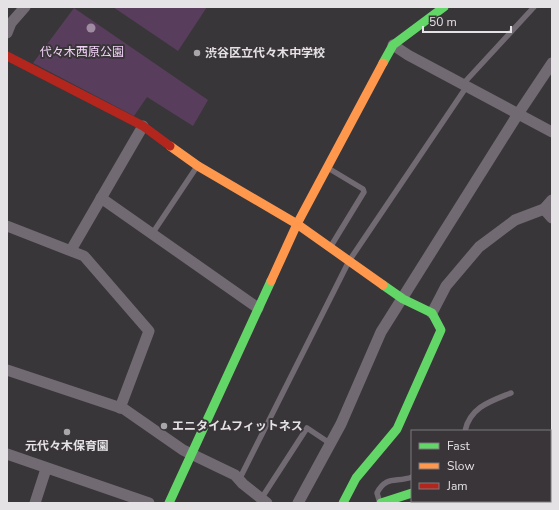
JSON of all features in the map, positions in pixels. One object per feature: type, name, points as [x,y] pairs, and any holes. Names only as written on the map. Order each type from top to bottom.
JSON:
[{"type":"street","points":[[8,24],[25,7]]},
{"type":"street","points":[[169,503],[297,224],[326,167],[393,45],[444,7]]},
{"type":"street","points":[[393,45],[408,56],[552,132]]},
{"type":"street","points":[[7,56],[143,126],[198,166],[297,224],[403,299],[432,313],[441,330],[397,429],[356,478],[344,503]]},
{"type":"street","points":[[298,503],[342,424],[381,332],[518,114],[552,63]]},
{"type":"street","points":[[71,250],[143,126]]},
{"type":"street","points":[[101,198],[258,308]]},
{"type":"street","points":[[432,313],[446,286],[478,247],[515,220],[544,209],[552,200]]},
{"type":"street","points":[[544,209],[552,218]]},
{"type":"street","points":[[7,226],[84,256],[149,331],[120,408]]},
{"type":"street","points":[[7,370],[120,408],[192,454],[235,475],[264,501]]},
{"type":"street","points":[[7,454],[46,469],[149,503]]},
{"type":"street","points":[[35,503],[46,469]]},
{"type":"street","points":[[380,503],[411,493]]},
{"type":"lane","points":[[239,480],[349,261],[465,85],[534,7]]},
{"type":"lane","points":[[152,234],[198,166]]},
{"type":"lane","points":[[326,167],[363,189],[364,192],[330,248]]},
{"type":"lane","points":[[465,430],[471,416],[477,409],[511,392]]},
{"type":"lane","points":[[264,501],[307,428],[330,444]]},
{"type":"lane","points":[[380,503],[377,493],[381,485],[392,480],[411,477]]},
{"type":"green space","points":[[113,7],[207,7],[178,51]]},
{"type":"green space","name":"代々木西原公園","points":[[74,8],[208,100],[193,126],[147,97],[134,116],[33,63]]},
{"type":"traffic: fast","points":[[383,63],[393,45],[444,7]]},
{"type":"traffic: fast","points":[[169,503],[271,281]]},
{"type":"traffic: fast","points":[[343,503],[356,478],[397,429],[441,330],[432,313],[403,299],[383,285]]},
{"type":"traffic: fast","points":[[381,503],[411,493]]},
{"type":"traffic: slow","points":[[271,281],[297,224],[383,63]]},
{"type":"traffic: slow","points":[[170,146],[198,166],[297,224],[383,285]]},
{"type":"traffic: jam","points":[[7,56],[143,126],[170,146]]},
{"type":"place","name":"渋谷区立代々木中学校","points":[[197,53]]},
{"type":"place","name":"エニタイムフィットネス","points":[[164,426]]},
{"type":"place","name":"元代々木保育園","points":[[67,432]]}]
